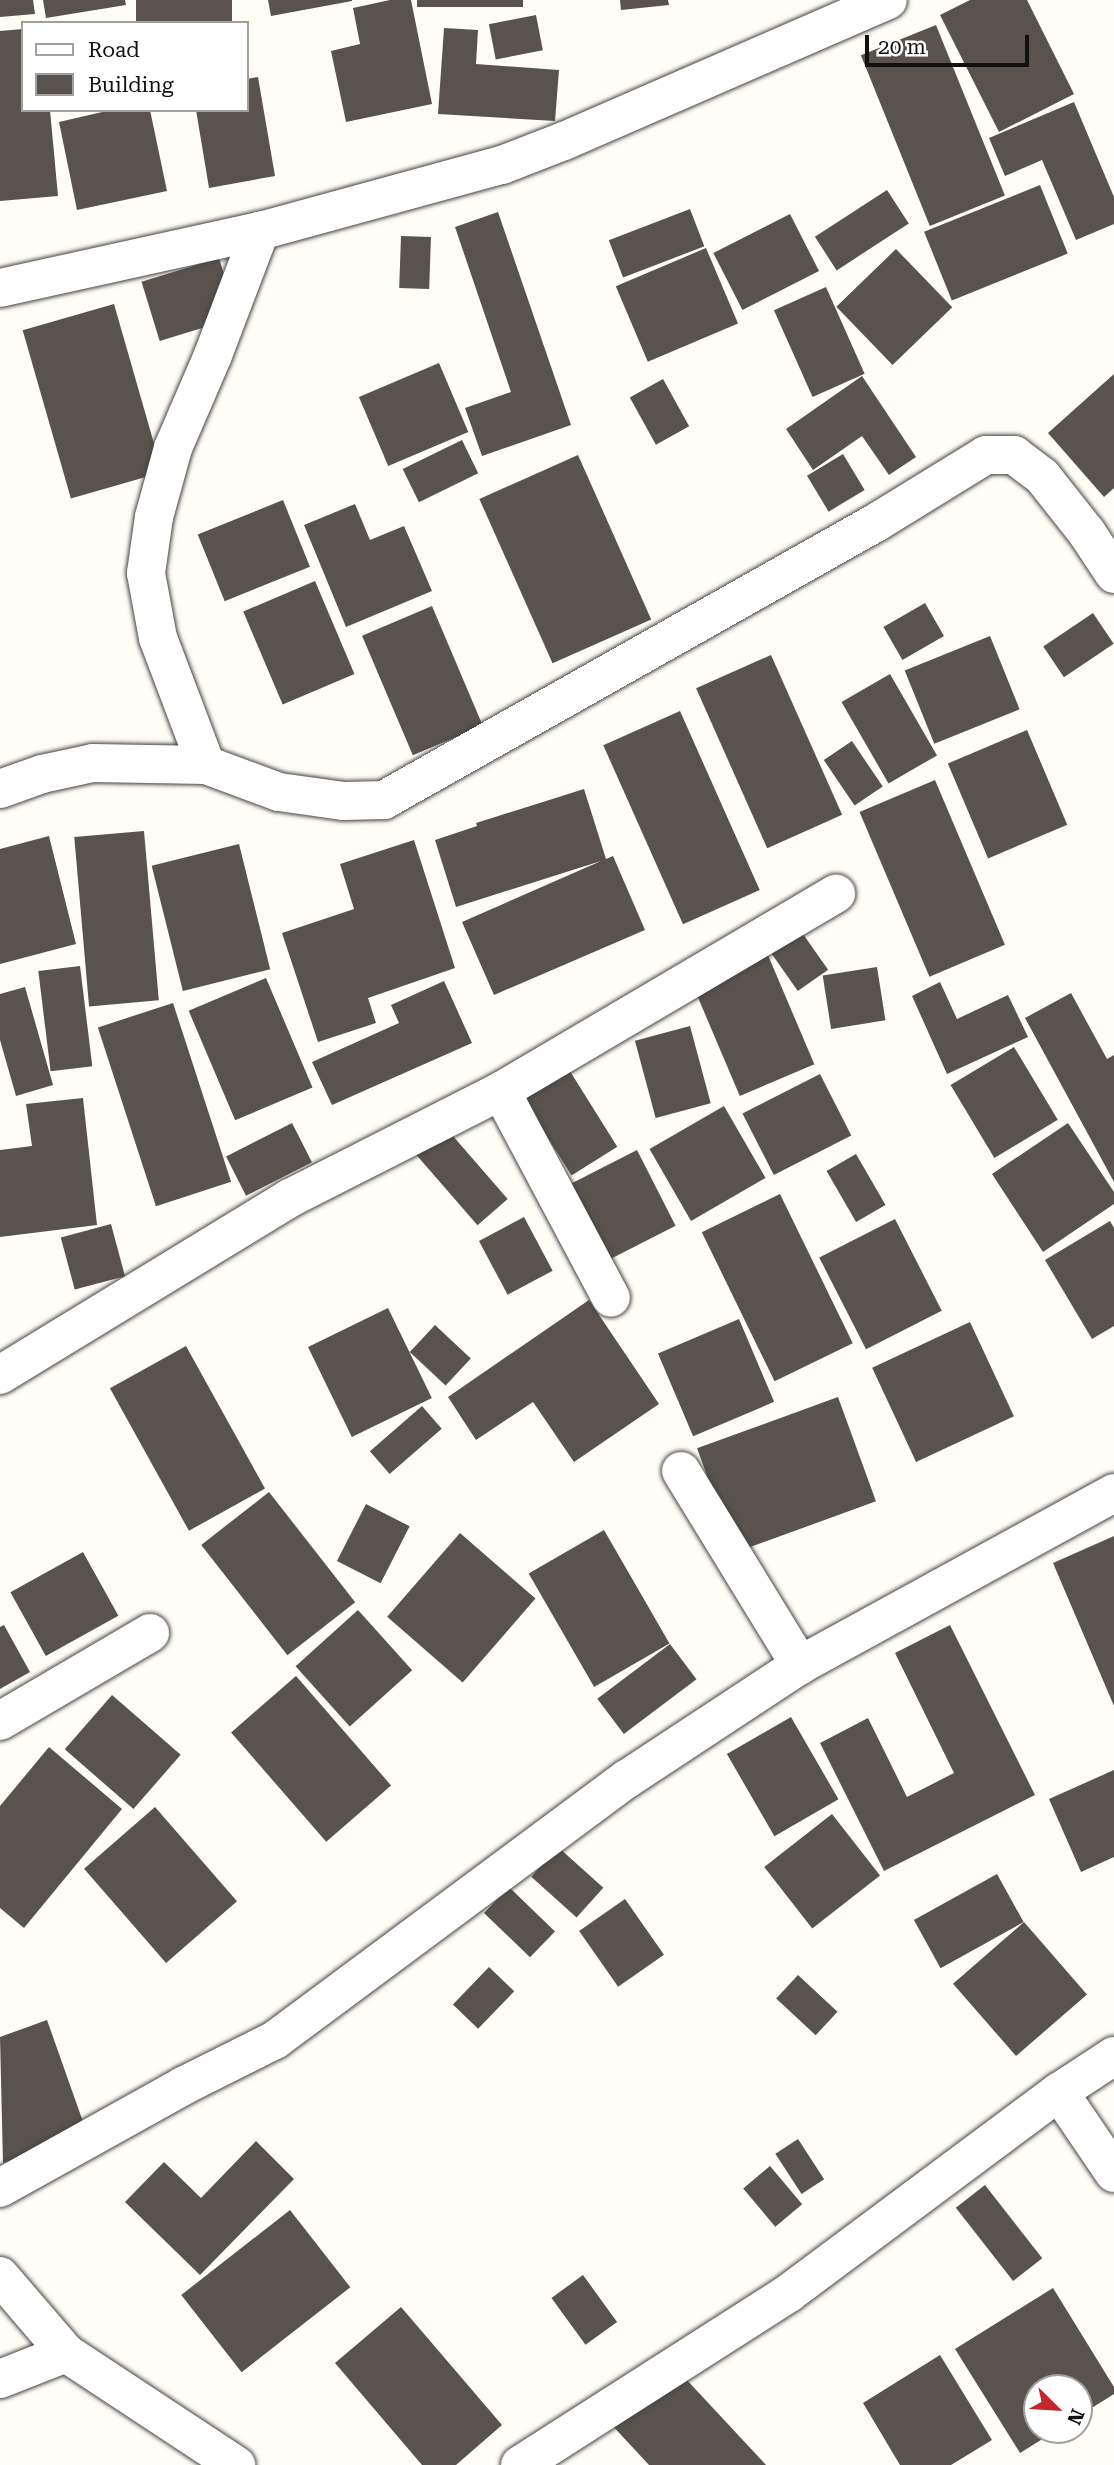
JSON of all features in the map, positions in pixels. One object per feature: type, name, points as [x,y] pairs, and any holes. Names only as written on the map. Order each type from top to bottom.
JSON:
[{"type":"street","points":[[0,288],[260,231],[502,165],[565,141],[888,0]]},
{"type":"street","points":[[206,765],[158,638],[146,573],[154,517],[173,448],[214,355],[260,231]]},
{"type":"street","points":[[0,789],[41,774],[93,763],[206,765],[279,792],[344,801],[384,800],[877,522],[986,455],[1014,455],[1042,476],[1114,574]]},
{"type":"street","points":[[0,1375],[290,1198],[501,1091],[836,894]]},
{"type":"street","points":[[501,1091],[611,1298]]},
{"type":"street","points":[[681,1471],[800,1665]]},
{"type":"street","points":[[0,2188],[161,2098],[275,2040],[627,1779],[800,1665],[1114,1493]]},
{"type":"street","points":[[0,1721],[150,1633]]},
{"type":"street","points":[[520,2465],[789,2293],[1059,2092],[1114,2056]]},
{"type":"street","points":[[1059,2092],[1114,2173]]},
{"type":"street","points":[[0,2276],[66,2353],[236,2465]]},
{"type":"street","points":[[0,2379],[66,2353]]},
{"type":"building","points":[[0,0],[33,0],[35,14],[0,17]]},
{"type":"building","points":[[43,0],[125,0],[126,5],[46,18]]},
{"type":"building","points":[[136,0],[232,0],[232,21],[136,21]]},
{"type":"building","points":[[268,0],[352,0],[352,1],[271,16]]},
{"type":"building","points":[[390,0],[411,0],[432,104],[346,122],[331,51],[360,44],[353,8]]},
{"type":"building","points":[[417,0],[523,0],[523,7],[417,7]]},
{"type":"building","points":[[620,0],[668,0],[669,5],[621,10]]},
{"type":"building","points":[[970,0],[1027,0],[1074,94],[999,132],[940,15]]},
{"type":"building","points":[[536,15],[543,50],[496,59],[489,24]]},
{"type":"building","points":[[936,25],[1005,196],[930,226],[861,55]]},
{"type":"building","points":[[444,28],[478,30],[476,64],[559,70],[555,121],[438,114]]},
{"type":"building","points":[[21,29],[21,112],[50,112],[58,196],[0,201],[0,31]]},
{"type":"building","points":[[258,77],[275,176],[209,188],[196,112],[248,112],[248,79]]},
{"type":"building","points":[[1074,102],[1114,197],[1114,224],[1076,240],[1042,160],[1005,176],[989,138]]},
{"type":"building","points":[[102,112],[150,112],[167,191],[77,210],[59,122]]},
{"type":"building","points":[[1040,185],[1068,254],[952,300],[924,232]]},
{"type":"building","points":[[887,190],[909,224],[837,270],[815,237]]},
{"type":"building","points":[[690,209],[704,246],[623,278],[609,240]]},
{"type":"building","points":[[498,212],[571,425],[482,456],[465,408],[511,392],[455,227]]},
{"type":"building","points":[[790,214],[819,271],[742,310],[713,253]]},
{"type":"building","points":[[401,236],[431,237],[429,289],[399,288]]},
{"type":"building","points":[[706,248],[738,323],[648,362],[616,286]]},
{"type":"building","points":[[896,249],[952,307],[893,365],[836,307]]},
{"type":"building","points":[[219,258],[237,317],[160,341],[142,282]]},
{"type":"building","points":[[826,287],[865,374],[813,397],[774,310]]},
{"type":"building","points":[[114,304],[162,472],[71,498],[23,330]]},
{"type":"building","points":[[439,363],[468,432],[388,466],[359,397]]},
{"type":"building","points":[[1114,374],[1114,488],[1104,497],[1048,433]]},
{"type":"building","points":[[862,376],[916,457],[889,475],[862,436],[813,470],[786,429]]},
{"type":"building","points":[[663,379],[689,426],[656,445],[630,397]]},
{"type":"building","points":[[462,440],[478,473],[419,502],[403,469]]},
{"type":"building","points":[[843,454],[865,490],[829,512],[807,476]]},
{"type":"building","points":[[578,455],[651,619],[553,663],[479,499]]},
{"type":"building","points":[[283,500],[310,567],[225,601],[198,534]]},
{"type":"building","points":[[355,504],[370,540],[404,526],[432,591],[346,627],[304,525]]},
{"type":"building","points":[[315,581],[354,674],[283,704],[243,611]]},
{"type":"building","points":[[925,603],[944,636],[902,660],[883,627]]},
{"type":"building","points":[[432,606],[483,726],[413,755],[362,636]]},
{"type":"building","points":[[1093,613],[1114,644],[1064,677],[1043,647]]},
{"type":"building","points":[[990,636],[1020,709],[934,744],[905,670]]},
{"type":"building","points":[[771,655],[842,815],[767,848],[696,688]]},
{"type":"building","points":[[890,674],[937,755],[889,783],[842,702]]},
{"type":"building","points":[[680,711],[760,890],[683,924],[603,745]]},
{"type":"building","points":[[1027,730],[1067,825],[988,858],[948,764]]},
{"type":"building","points":[[852,741],[883,787],[855,806],[824,760]]},
{"type":"building","points":[[935,780],[1005,945],[929,977],[860,812]]},
{"type":"building","points":[[584,789],[606,859],[613,856],[645,930],[494,995],[462,922],[601,861],[456,907],[435,840],[477,826],[476,823]]},
{"type":"building","points":[[144,831],[159,1000],[89,1006],[74,837]]},
{"type":"building","points":[[49,836],[76,944],[0,964],[0,849]]},
{"type":"building","points":[[414,840],[455,968],[368,998],[376,1023],[318,1042],[282,933],[354,909],[340,864]]},
{"type":"building","points":[[239,844],[270,969],[183,991],[152,866]]},
{"type":"building","points":[[796,924],[828,970],[798,991],[766,945]]},
{"type":"building","points":[[762,941],[814,1064],[740,1096],[687,973]]},
{"type":"building","points":[[80,966],[92,1066],[51,1071],[38,971]]},
{"type":"building","points":[[877,967],[885,1020],[831,1029],[823,976]]},
{"type":"building","points":[[266,978],[312,1088],[235,1120],[189,1011]]},
{"type":"building","points":[[444,981],[472,1043],[332,1105],[312,1062],[399,1023],[391,1005]]},
{"type":"building","points":[[940,982],[957,1019],[1008,995],[1028,1037],[947,1074],[912,996]]},
{"type":"building","points":[[25,987],[53,1085],[16,1096],[0,1040],[0,994]]},
{"type":"building","points":[[1071,993],[1107,1059],[1114,1055],[1114,1182],[1025,1018]]},
{"type":"building","points":[[173,1003],[231,1182],[156,1206],[98,1027]]},
{"type":"building","points":[[690,1026],[711,1103],[656,1118],[635,1041]]},
{"type":"building","points":[[1014,1047],[1058,1120],[994,1158],[951,1085]]},
{"type":"building","points":[[568,1068],[617,1147],[571,1175],[522,1097]]},
{"type":"building","points":[[820,1074],[851,1135],[774,1175],[742,1113]]},
{"type":"building","points":[[83,1098],[97,1225],[0,1237],[0,1150],[32,1146],[26,1104]]},
{"type":"building","points":[[724,1106],[766,1178],[691,1221],[650,1149]]},
{"type":"building","points":[[292,1123],[312,1162],[246,1196],[226,1157]]},
{"type":"building","points":[[1068,1123],[1114,1192],[1114,1204],[1043,1252],[992,1174]]},
{"type":"building","points":[[446,1128],[508,1199],[477,1225],[416,1154]]},
{"type":"building","points":[[637,1150],[676,1226],[607,1261],[568,1185]]},
{"type":"building","points":[[856,1154],[885,1205],[856,1222],[827,1171]]},
{"type":"building","points":[[780,1194],[853,1343],[775,1381],[702,1232]]},
{"type":"building","points":[[524,1217],[553,1271],[508,1295],[479,1241]]},
{"type":"building","points":[[895,1219],[942,1311],[866,1349],[819,1258]]},
{"type":"building","points":[[1110,1221],[1114,1228],[1114,1326],[1092,1339],[1045,1260]]},
{"type":"building","points":[[111,1224],[125,1276],[75,1290],[61,1237]]},
{"type":"building","points":[[589,1300],[659,1404],[574,1462],[533,1402],[476,1440],[448,1397]]},
{"type":"building","points":[[388,1308],[432,1398],[352,1437],[308,1347]]},
{"type":"building","points":[[739,1319],[774,1402],[693,1436],[658,1353]]},
{"type":"building","points":[[970,1322],[1014,1416],[916,1462],[872,1368]]},
{"type":"building","points":[[435,1325],[471,1358],[446,1385],[410,1352]]},
{"type":"building","points":[[186,1346],[265,1489],[189,1531],[110,1388]]},
{"type":"building","points":[[838,1397],[876,1501],[735,1553],[697,1448]]},
{"type":"building","points":[[422,1406],[442,1429],[390,1474],[370,1451]]},
{"type":"building","points":[[269,1492],[355,1602],[287,1655],[201,1545]]},
{"type":"building","points":[[366,1504],[410,1526],[381,1583],[337,1561]]},
{"type":"building","points":[[604,1530],[670,1643],[594,1687],[529,1574]]},
{"type":"building","points":[[460,1533],[535,1599],[463,1682],[387,1617]]},
{"type":"building","points":[[1114,1536],[1114,1706],[1053,1563]]},
{"type":"building","points":[[83,1552],[118,1616],[46,1656],[10,1592]]},
{"type":"building","points":[[358,1610],[412,1670],[350,1726],[296,1666]]},
{"type":"building","points":[[4,1625],[30,1672],[0,1689],[0,1627]]},
{"type":"building","points":[[950,1625],[1035,1795],[884,1871],[820,1743],[868,1718],[907,1797],[954,1773],[895,1653]]},
{"type":"building","points":[[670,1644],[696,1679],[624,1734],[597,1699]]},
{"type":"building","points":[[296,1676],[391,1785],[326,1842],[231,1732]]},
{"type":"building","points":[[112,1695],[181,1755],[133,1809],[65,1749]]},
{"type":"building","points":[[791,1717],[838,1799],[774,1836],[727,1754]]},
{"type":"building","points":[[49,1747],[122,1809],[24,1928],[0,1908],[0,1806]]},
{"type":"building","points":[[1114,1770],[1114,1857],[1081,1872],[1049,1799]]},
{"type":"building","points":[[155,1807],[237,1901],[166,1963],[84,1869]]},
{"type":"building","points":[[832,1814],[880,1875],[812,1928],[764,1867]]},
{"type":"building","points":[[558,1847],[603,1888],[577,1918],[531,1877]]},
{"type":"building","points":[[997,1874],[1024,1922],[941,1968],[914,1920]]},
{"type":"building","points":[[509,1887],[555,1931],[530,1957],[484,1913]]},
{"type":"building","points":[[625,1899],[664,1955],[618,1987],[579,1931]]},
{"type":"building","points":[[1024,1922],[1087,1994],[1016,2056],[953,1984]]},
{"type":"building","points":[[489,1967],[514,1991],[478,2029],[453,2004]]},
{"type":"building","points":[[798,1975],[837,2012],[816,2035],[776,1998]]},
{"type":"building","points":[[47,2020],[87,2133],[3,2163],[0,2037]]},
{"type":"building","points":[[798,2139],[824,2179],[801,2194],[775,2154]]},
{"type":"building","points":[[256,2141],[294,2179],[200,2275],[125,2202],[164,2162],[201,2198]]},
{"type":"building","points":[[770,2166],[802,2204],[775,2227],[743,2188]]},
{"type":"building","points":[[985,2185],[1042,2258],[1013,2281],[956,2208]]},
{"type":"building","points":[[290,2210],[350,2287],[242,2372],[181,2295]]},
{"type":"building","points":[[583,2275],[617,2322],[586,2345],[551,2298]]},
{"type":"building","points":[[1053,2288],[1114,2387],[1114,2394],[1093,2407],[1093,2374],[1023,2374],[1023,2444],[1034,2444],[1020,2453],[955,2349]]},
{"type":"building","points":[[401,2307],[502,2425],[456,2465],[422,2465],[335,2363]]},
{"type":"building","points":[[940,2355],[992,2440],[951,2465],[900,2465],[863,2403]]},
{"type":"building","points":[[671,2363],[766,2465],[649,2465],[609,2422]]}]
